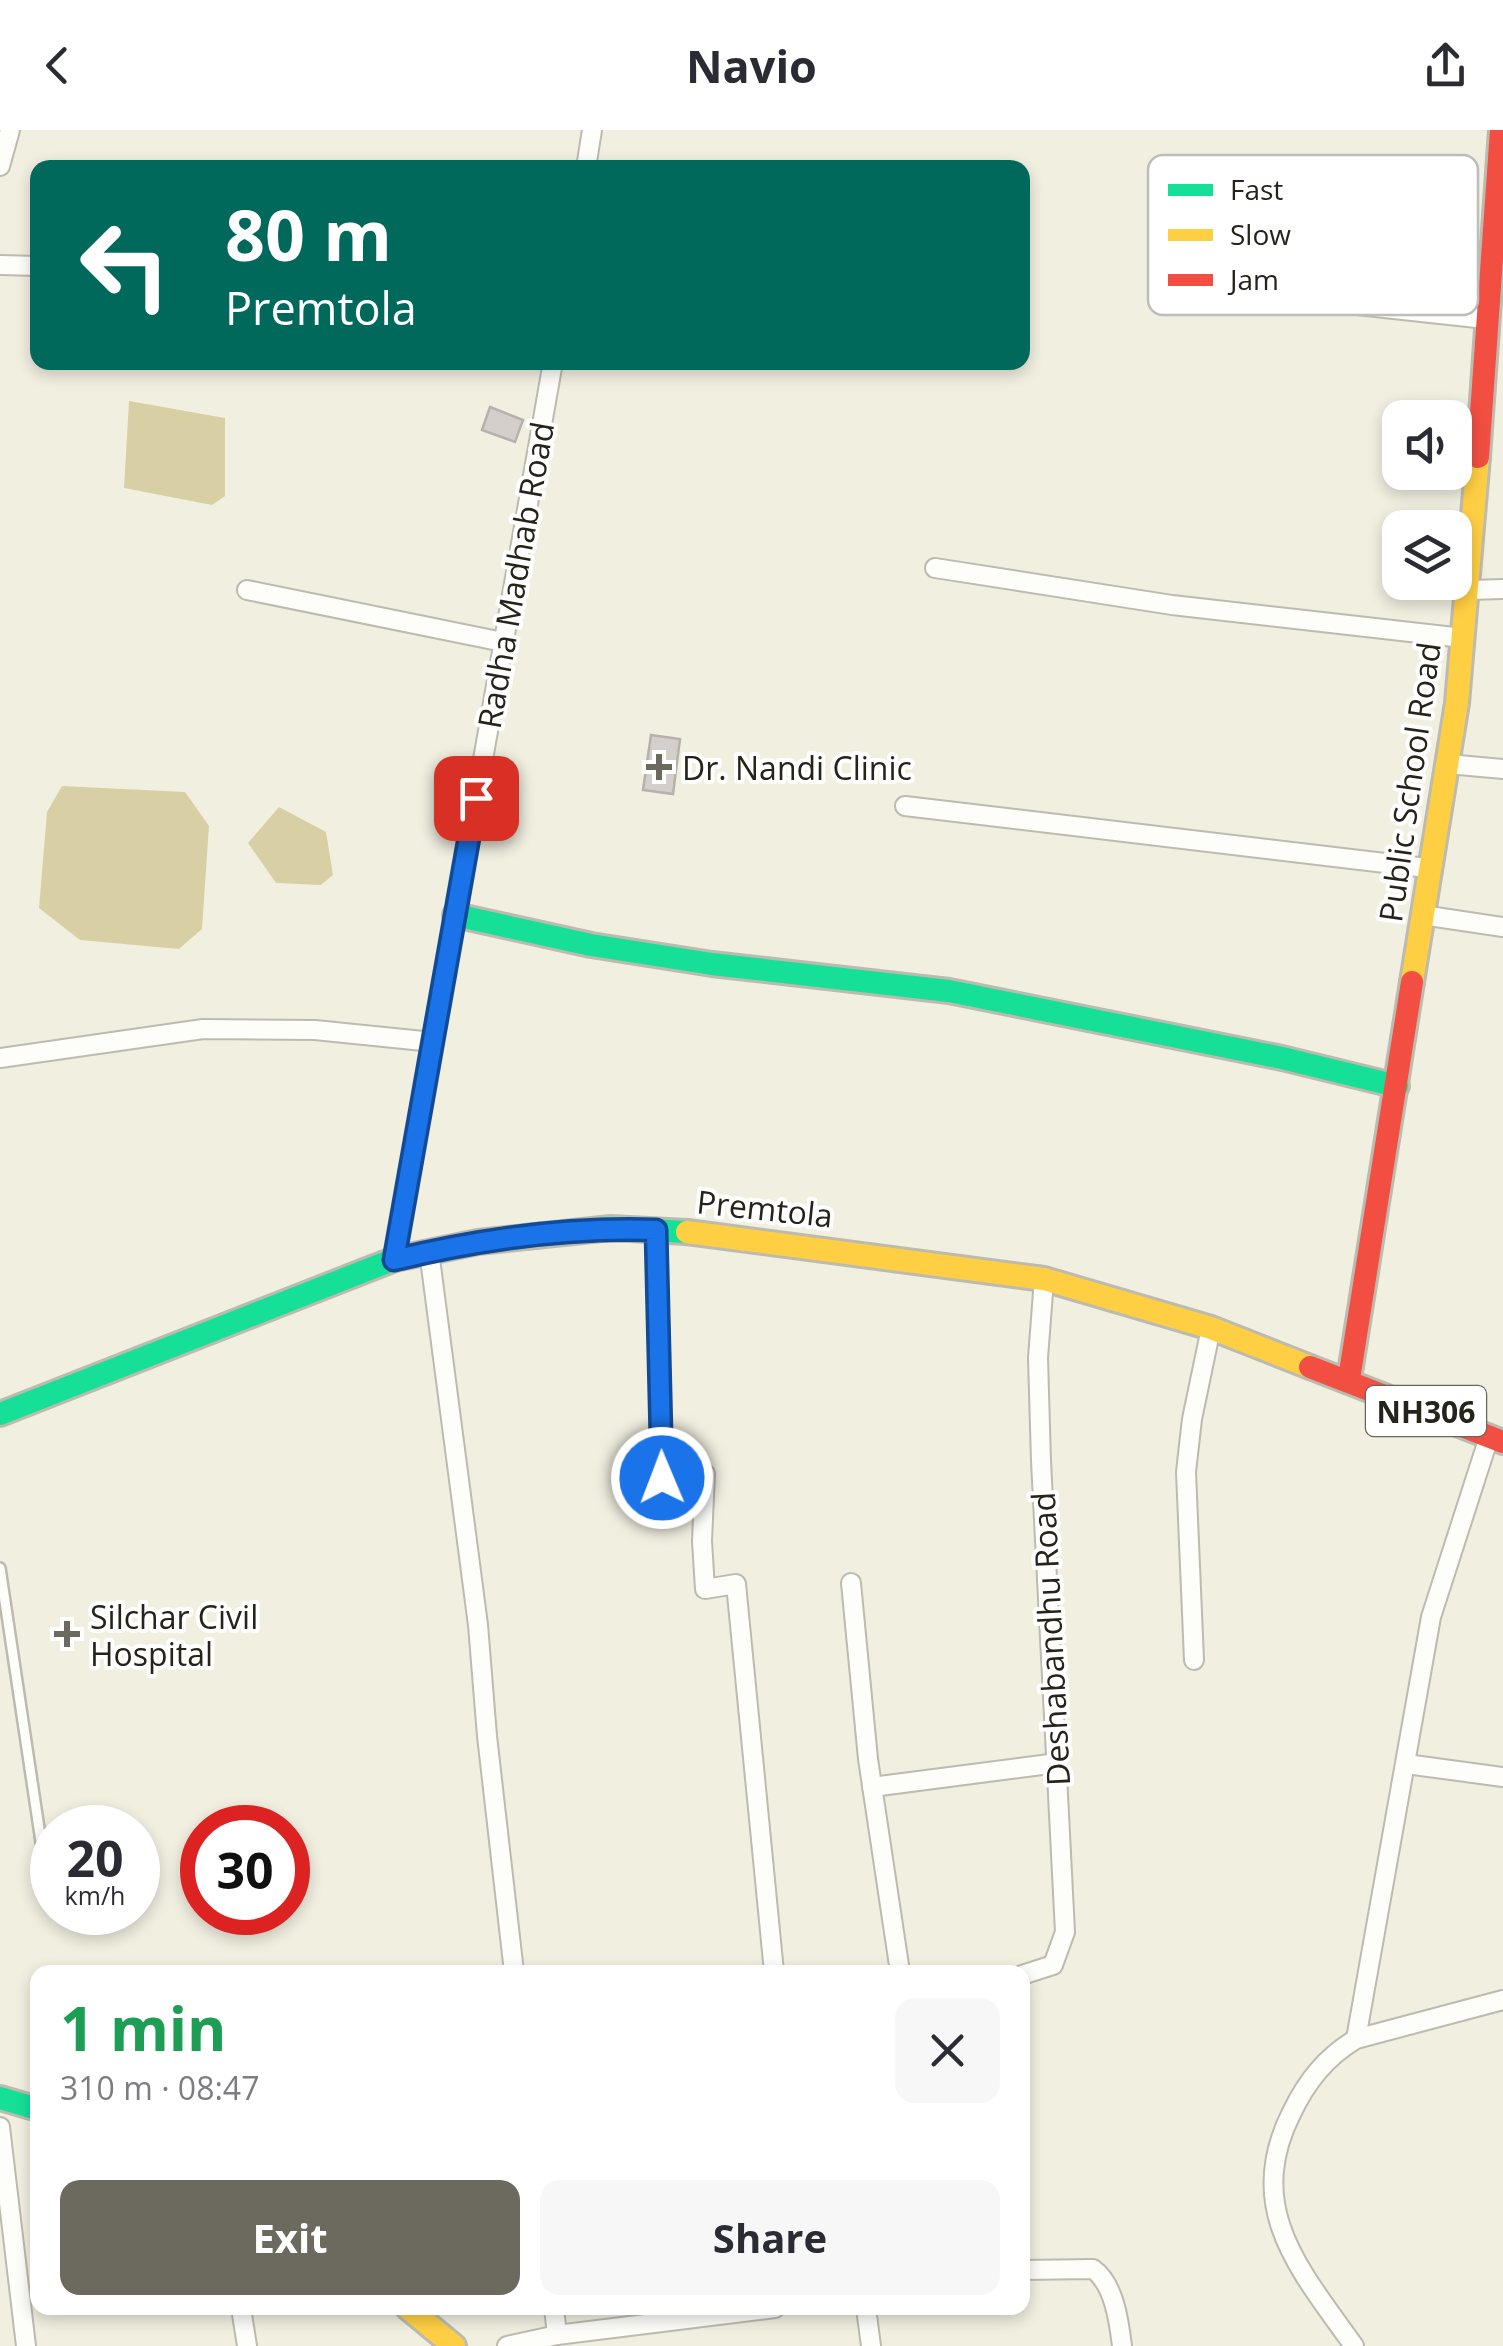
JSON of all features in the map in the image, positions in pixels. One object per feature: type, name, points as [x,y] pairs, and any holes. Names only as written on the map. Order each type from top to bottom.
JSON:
[{"type":"main road","name":"Public School Road","points":[[1472,549],[1501,130]]},
{"type":"main road","name":"Public School Road","points":[[1349,1380],[1397,1086],[1427,868],[1448,764],[1469,600]]},
{"type":"main road","points":[[455,915],[592,945],[712,964],[949,991],[1206,1042],[1397,1086]]},
{"type":"main road","name":"Premtola","points":[[2,1405],[394,1260],[430,1251],[563,1233],[656,1230],[814,1246],[1044,1279],[1211,1328],[1349,1380]]},
{"type":"main road","name":"NH306","points":[[1349,1380],[1496,1440]]},
{"type":"main road","points":[[0,2098],[30,2107]]},
{"type":"main road","points":[[416,2315],[454,2346]]},
{"type":"street","points":[[0,166],[10,130]]},
{"type":"street","points":[[587,160],[592,130]]},
{"type":"street","points":[[0,266],[30,266]]},
{"type":"street","points":[[1457,315],[1486,318]]},
{"type":"street","name":"Radha Madhab Road","points":[[394,1260],[552,370]]},
{"type":"street","points":[[1478,427],[1503,426]]},
{"type":"street","points":[[935,568],[1172,605],[1463,638]]},
{"type":"street","points":[[1472,590],[1503,589]]},
{"type":"street","points":[[246,590],[503,642]]},
{"type":"street","points":[[1448,764],[1503,769]]},
{"type":"street","points":[[905,806],[1427,868]]},
{"type":"street","points":[[1422,914],[1503,926]]},
{"type":"street","points":[[0,1058],[203,1029],[315,1030],[433,1042]]},
{"type":"street","points":[[656,1230],[662,1478],[705,1474],[704,1588],[736,1584],[773,1965]]},
{"type":"street","points":[[430,1251],[478,1625],[513,1965]]},
{"type":"street","name":"Deshabandhu Road","points":[[1030,1972],[1053,1964],[1065,1932],[1038,1358],[1044,1279]]},
{"type":"street","points":[[1194,1660],[1186,1472],[1192,1419],[1211,1328]]},
{"type":"street","points":[[1356,2039],[1431,1617],[1496,1440]]},
{"type":"street","points":[[851,1583],[872,1787],[899,1965]]},
{"type":"street","points":[[872,1787],[1057,1763]]},
{"type":"street","points":[[1406,1764],[1503,1777]]},
{"type":"street","points":[[1354,2346],[1292,2260],[1271,2190],[1271,2164],[1280,2134],[1303,2090],[1323,2064],[1356,2039],[1503,2000]]},
{"type":"street","points":[[0,2127],[26,2346]]},
{"type":"street","points":[[1030,2270],[1093,2269],[1102,2275],[1122,2346]]},
{"type":"street","points":[[242,2315],[246,2346]]},
{"type":"street","points":[[555,2315],[557,2334]]},
{"type":"street","points":[[507,2346],[557,2334],[716,2315]]},
{"type":"street","points":[[867,2315],[871,2346]]},
{"type":"lane","points":[[0,1568],[36,1805]]},
{"type":"lane","points":[[0,1647],[12,1646]]},
{"type":"shaded area","points":[[129,401],[225,418],[225,496],[212,505],[124,488]]},
{"type":"shaded area","points":[[62,786],[185,792],[209,826],[202,929],[179,949],[80,940],[39,908],[47,812]]},
{"type":"shaded area","points":[[279,807],[326,832],[333,875],[321,885],[276,883],[248,843]]},
{"type":"building","points":[[490,407],[523,420],[515,442],[482,430]]},
{"type":"building","points":[[651,735],[680,739],[673,794],[643,790]]},
{"type":"traffic: fast","points":[[455,915],[591,945],[712,964],[949,991],[1282,1058],[1397,1086]]},
{"type":"traffic: fast","points":[[0,1414],[395,1259],[478,1242],[611,1228],[687,1232]]},
{"type":"traffic: fast","points":[[0,2098],[30,2107]]},
{"type":"traffic: slow","points":[[1412,982],[1457,703],[1478,457]]},
{"type":"traffic: slow","points":[[687,1232],[1044,1279],[1211,1328],[1310,1367]]},
{"type":"traffic: slow","points":[[416,2315],[454,2346]]},
{"type":"traffic: jam","points":[[1478,457],[1501,130]]},
{"type":"traffic: jam","points":[[1349,1379],[1412,982]]},
{"type":"traffic: jam","points":[[1310,1367],[1503,1442]]},
{"type":"place","name":"Dr. Nandi Clinic","points":[[659,767]]},
{"type":"place","name":"Silchar Civil Hospital","points":[[67,1634]]},
{"type":"route","points":[[476,798],[394,1260],[478,1242],[611,1228],[656,1230],[662,1478]]}]
